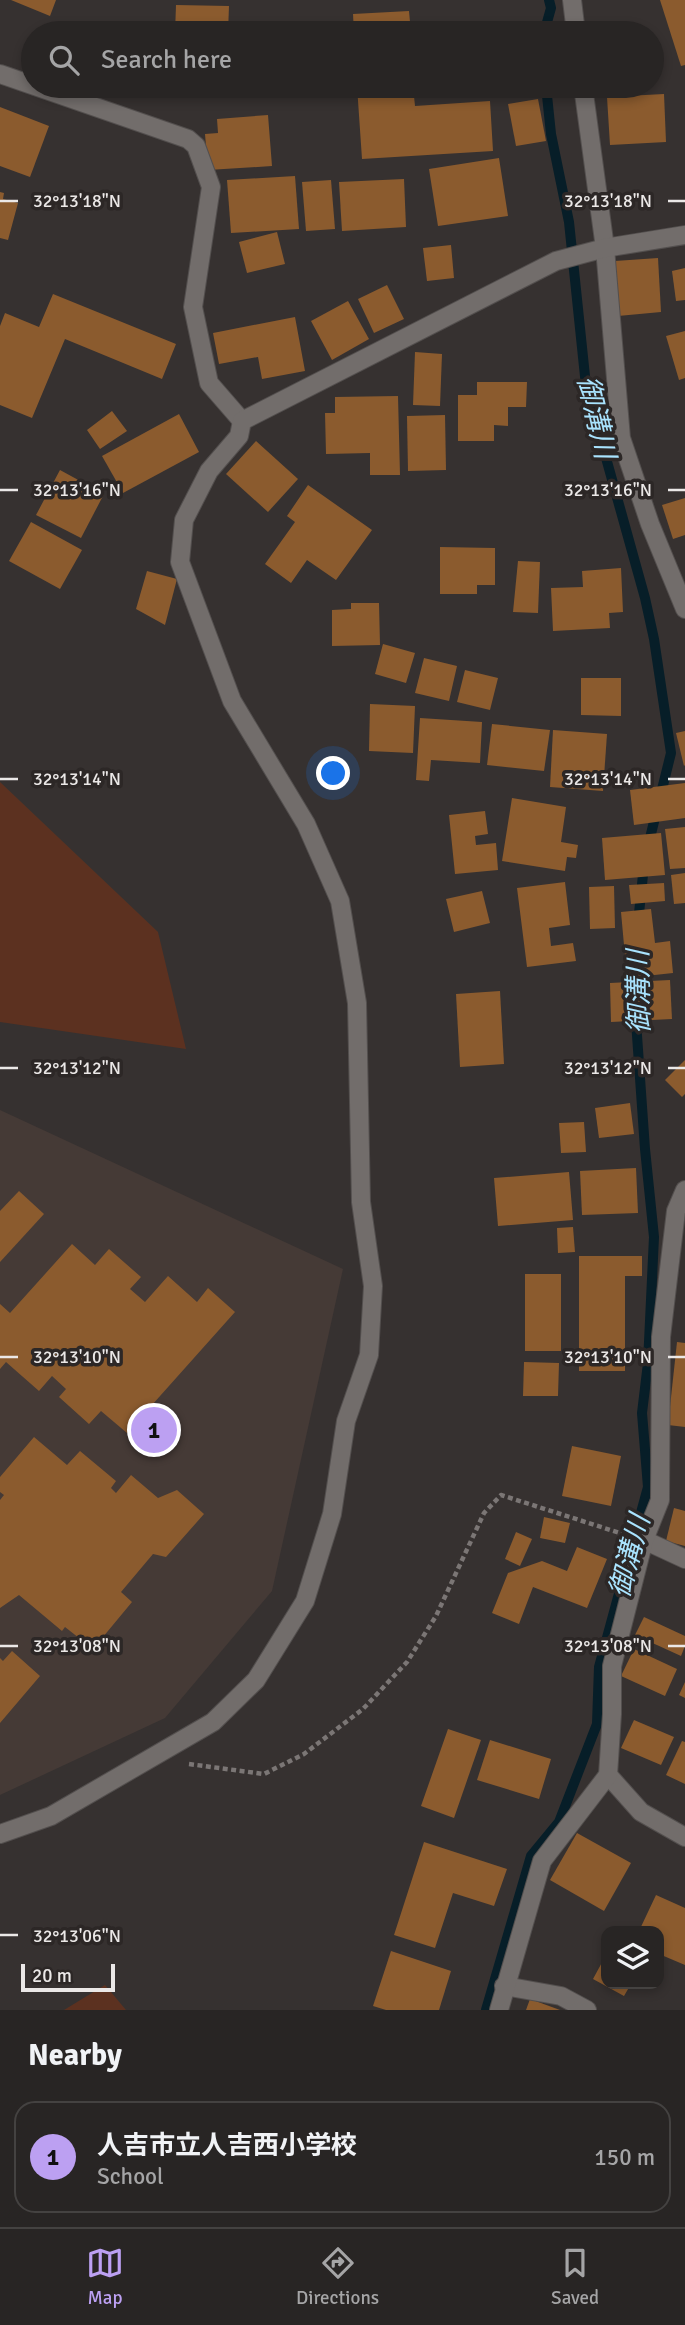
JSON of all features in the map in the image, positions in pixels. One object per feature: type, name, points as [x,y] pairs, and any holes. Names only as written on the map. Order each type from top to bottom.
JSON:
[{"type":"street","points":[[572,0],[575,21]]},
{"type":"street","points":[[0,74],[21,81]]},
{"type":"street","points":[[69,98],[188,139],[196,146],[211,187],[192,307],[209,383],[242,421]]},
{"type":"street","points":[[585,98],[605,248],[621,438],[650,524],[685,609]]},
{"type":"street","points":[[242,421],[556,261],[605,248],[685,235]]},
{"type":"street","points":[[0,1834],[51,1816],[213,1722],[256,1680],[305,1601],[332,1514],[346,1422],[369,1355],[373,1286],[361,1202],[357,1003],[340,901],[306,824],[232,701],[180,562],[184,520],[209,471],[239,436],[242,421]]},
{"type":"street","points":[[499,2010],[542,1861],[607,1775],[612,1714],[612,1666],[644,1540],[660,1500],[661,1337],[676,1211],[685,1190]]},
{"type":"street","points":[[644,1540],[685,1559]]},
{"type":"street","points":[[607,1775],[641,1812],[685,1837]]},
{"type":"street","points":[[504,1986],[561,1996],[587,2010]]},
{"type":"path","points":[[149,1759],[264,1774],[304,1754],[363,1709],[407,1662],[436,1616],[484,1513],[501,1495],[644,1540]]},
{"type":"shaded area","points":[[0,782],[158,932],[186,1049],[0,1022]]},
{"type":"shaded area","points":[[0,1110],[343,1269],[272,1591],[165,1718],[0,1795]]},
{"type":"shaded area","points":[[105,1985],[126,2010],[64,2010]]},
{"type":"building","points":[[11,0],[56,0],[50,16]]},
{"type":"building","points":[[660,0],[685,0],[685,65],[681,66]]},
{"type":"building","points":[[176,5],[229,6],[228,21],[175,21]]},
{"type":"building","points":[[409,11],[410,21],[353,21],[353,14]]},
{"type":"building","points":[[664,94],[666,142],[610,145],[607,98],[664,98]]},
{"type":"building","points":[[358,98],[414,98],[415,106],[490,101],[493,151],[362,159]]},
{"type":"building","points":[[538,99],[546,141],[516,146],[508,104]]},
{"type":"building","points":[[0,107],[49,126],[30,177],[0,166]]},
{"type":"building","points":[[268,115],[272,166],[208,170],[205,134],[218,133],[217,119]]},
{"type":"building","points":[[499,158],[508,216],[438,226],[429,169]]},
{"type":"building","points":[[295,176],[299,229],[231,233],[227,180]]},
{"type":"building","points":[[404,179],[406,227],[342,231],[339,182]]},
{"type":"building","points":[[331,180],[335,229],[306,231],[302,182]]},
{"type":"building","points":[[0,192],[4,193],[3,199],[18,203],[8,240],[0,238]]},
{"type":"building","points":[[277,232],[285,264],[247,273],[239,242]]},
{"type":"building","points":[[451,245],[454,278],[427,281],[423,248]]},
{"type":"building","points":[[658,258],[661,312],[618,316],[615,261]]},
{"type":"building","points":[[685,268],[685,300],[676,301],[672,271]]},
{"type":"building","points":[[387,285],[404,319],[374,333],[358,299]]},
{"type":"building","points":[[53,294],[176,344],[162,379],[65,339],[32,418],[0,405],[0,326],[5,313],[39,327]]},
{"type":"building","points":[[348,301],[369,339],[332,360],[311,321]]},
{"type":"building","points":[[295,317],[305,371],[262,379],[258,357],[219,364],[213,333]]},
{"type":"building","points":[[685,331],[685,378],[679,380],[666,336]]},
{"type":"building","points":[[415,352],[442,354],[440,406],[413,405]]},
{"type":"building","points":[[477,382],[527,382],[526,407],[508,407],[508,426],[494,425],[494,441],[458,441],[458,395],[477,395]]},
{"type":"building","points":[[398,396],[400,475],[370,475],[370,453],[326,454],[325,413],[335,413],[335,397]]},
{"type":"building","points":[[112,411],[127,431],[100,449],[87,430]]},
{"type":"building","points":[[179,414],[199,452],[123,493],[102,456]]},
{"type":"building","points":[[445,415],[446,470],[408,471],[407,416]]},
{"type":"building","points":[[256,441],[298,479],[268,512],[226,474]]},
{"type":"building","points":[[60,470],[104,494],[81,538],[36,515]]},
{"type":"building","points":[[308,485],[372,530],[336,580],[307,560],[291,583],[265,564],[295,522],[287,516]]},
{"type":"building","points":[[685,498],[685,535],[673,539],[662,505]]},
{"type":"building","points":[[31,522],[82,550],[60,589],[9,561]]},
{"type":"building","points":[[440,547],[495,548],[495,585],[477,585],[477,594],[440,594]]},
{"type":"building","points":[[518,561],[540,562],[538,613],[513,612]]},
{"type":"building","points":[[621,568],[623,612],[609,613],[610,628],[553,631],[551,588],[583,587],[582,571]]},
{"type":"building","points":[[147,571],[177,579],[165,625],[136,609]]},
{"type":"building","points":[[351,603],[379,603],[380,645],[332,646],[332,610],[351,609]]},
{"type":"building","points":[[383,644],[415,653],[406,683],[375,674]]},
{"type":"building","points":[[424,658],[457,666],[449,701],[415,693]]},
{"type":"building","points":[[465,670],[498,678],[490,710],[457,702]]},
{"type":"building","points":[[581,678],[621,678],[621,716],[581,715]]},
{"type":"building","points":[[370,704],[415,706],[413,753],[369,751]]},
{"type":"building","points":[[420,718],[482,722],[480,763],[431,760],[429,781],[416,780]]},
{"type":"building","points":[[492,724],[550,730],[544,771],[487,765]]},
{"type":"building","points":[[553,730],[607,734],[603,791],[550,787]]},
{"type":"building","points":[[685,731],[685,765],[684,766],[676,733]]},
{"type":"building","points":[[685,783],[685,818],[634,825],[630,790]]},
{"type":"building","points":[[512,798],[566,807],[561,842],[578,845],[576,858],[567,857],[565,871],[502,861]]},
{"type":"building","points":[[485,811],[488,834],[475,836],[476,845],[496,843],[498,870],[455,874],[449,815]]},
{"type":"building","points":[[685,827],[685,868],[670,869],[665,829]]},
{"type":"building","points":[[661,833],[665,875],[605,880],[602,838]]},
{"type":"building","points":[[685,873],[685,903],[674,904],[671,875]]},
{"type":"building","points":[[565,882],[570,925],[549,928],[551,946],[573,943],[576,961],[527,967],[517,888]]},
{"type":"building","points":[[664,883],[665,901],[631,904],[629,885]]},
{"type":"building","points":[[614,886],[615,928],[590,929],[589,887]]},
{"type":"building","points":[[482,891],[490,923],[454,932],[446,899]]},
{"type":"building","points":[[651,909],[655,943],[670,941],[673,973],[627,978],[621,912]]},
{"type":"building","points":[[670,980],[672,1019],[611,1022],[610,983]]},
{"type":"building","points":[[500,991],[504,1064],[460,1067],[456,994]]},
{"type":"building","points":[[685,1060],[685,1094],[682,1097],[665,1080]]},
{"type":"building","points":[[630,1103],[634,1134],[599,1138],[595,1108]]},
{"type":"building","points":[[584,1122],[586,1152],[561,1153],[559,1123]]},
{"type":"building","points":[[636,1168],[638,1213],[582,1215],[580,1171]]},
{"type":"building","points":[[569,1172],[573,1220],[498,1226],[494,1178]]},
{"type":"building","points":[[19,1191],[44,1214],[0,1262],[0,1211]]},
{"type":"building","points":[[573,1227],[575,1252],[558,1253],[557,1228]]},
{"type":"building","points":[[72,1244],[95,1265],[109,1249],[141,1277],[130,1289],[145,1302],[168,1276],[197,1302],[208,1288],[235,1312],[127,1433],[101,1411],[89,1424],[59,1397],[66,1389],[52,1376],[39,1391],[6,1362],[0,1369],[0,1304],[10,1313]]},
{"type":"building","points":[[579,1256],[642,1256],[642,1276],[625,1276],[625,1371],[579,1371]]},
{"type":"building","points":[[525,1274],[561,1274],[561,1351],[525,1351]]},
{"type":"building","points":[[677,1342],[685,1343],[685,1427],[668,1425]]},
{"type":"building","points":[[524,1362],[559,1363],[558,1396],[523,1396]]},
{"type":"building","points":[[34,1437],[67,1465],[80,1451],[116,1481],[111,1488],[116,1493],[131,1475],[158,1498],[177,1490],[204,1514],[166,1557],[153,1554],[121,1592],[132,1602],[93,1649],[65,1627],[62,1631],[19,1595],[0,1608],[0,1500],[4,1495],[0,1492],[0,1477]]},
{"type":"building","points":[[572,1446],[621,1456],[611,1506],[562,1496]]},
{"type":"building","points":[[674,1508],[685,1511],[685,1546],[666,1541]]},
{"type":"building","points":[[544,1517],[570,1523],[565,1543],[540,1538]]},
{"type":"building","points":[[516,1532],[532,1539],[520,1566],[505,1559]]},
{"type":"building","points":[[577,1547],[607,1559],[587,1608],[533,1587],[519,1624],[492,1613],[508,1573],[542,1561],[567,1571]]},
{"type":"building","points":[[644,1617],[685,1636],[681,1656],[635,1635]]},
{"type":"building","points":[[634,1649],[677,1669],[665,1696],[621,1676]]},
{"type":"building","points":[[12,1651],[40,1676],[0,1723],[0,1658],[3,1661]]},
{"type":"building","points":[[685,1682],[685,1698],[679,1695]]},
{"type":"building","points":[[634,1720],[674,1737],[661,1765],[621,1748]]},
{"type":"building","points":[[448,1729],[481,1740],[454,1818],[421,1806]]},
{"type":"building","points":[[490,1740],[551,1759],[539,1799],[477,1780]]},
{"type":"building","points":[[682,1741],[685,1742],[685,1784],[666,1775]]},
{"type":"building","points":[[577,1833],[631,1863],[604,1911],[550,1880]]},
{"type":"building","points":[[424,1842],[507,1869],[494,1906],[453,1893],[435,1948],[394,1935]]},
{"type":"building","points":[[656,1895],[685,1908],[685,1965],[664,1956],[664,1926],[641,1926]]},
{"type":"building","points":[[391,1951],[451,1971],[439,2010],[386,2010],[373,2006]]},
{"type":"building","points":[[601,1964],[601,1983],[593,1979]]},
{"type":"building","points":[[611,1989],[628,1989],[624,1996]]},
{"type":"building","points":[[530,1999],[560,2010],[526,2010]]},
{"type":"waterway","name":"御溝川","points":[[547,21],[551,8],[549,0]]},
{"type":"waterway","name":"御溝川","points":[[547,98],[551,134],[569,222],[586,386],[645,598],[671,753],[648,846]]},
{"type":"waterway","name":"御溝川","points":[[638,923],[644,865]]},
{"type":"waterway","name":"御溝川","points":[[486,2010],[531,1856],[559,1822],[597,1724],[599,1667],[648,1487],[642,1413],[648,1363],[654,1237],[635,1007]]},
{"type":"place","name":"人吉市立人吉西小学校","points":[[154,1430]]}]
